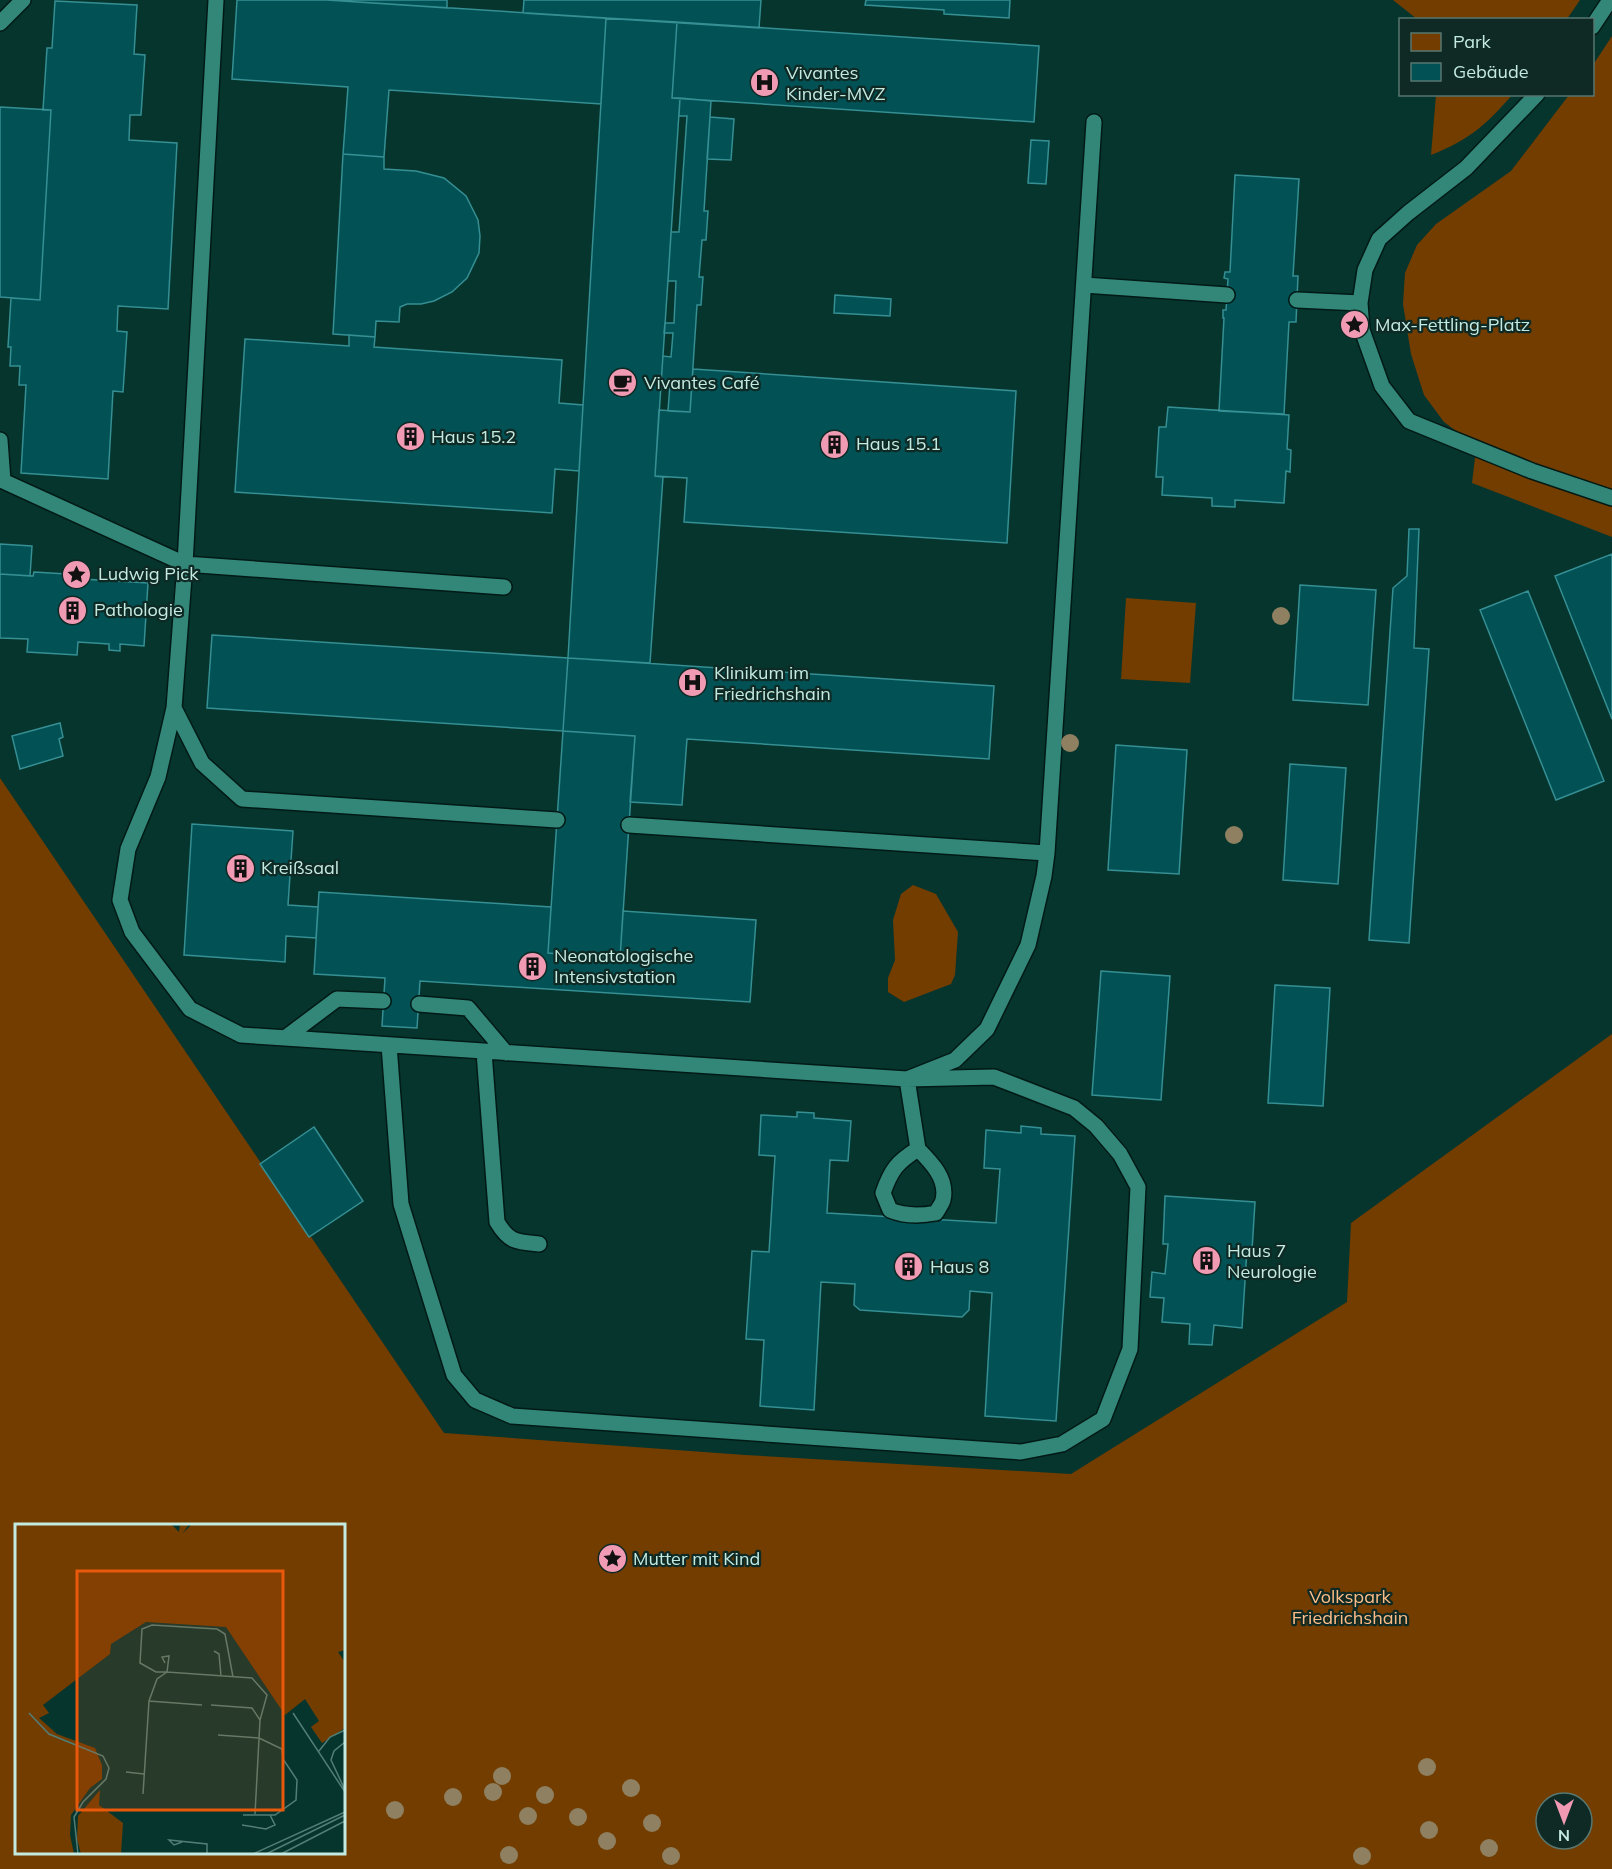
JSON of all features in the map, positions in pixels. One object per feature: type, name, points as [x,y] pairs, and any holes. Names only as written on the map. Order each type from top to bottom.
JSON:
[{"type":"lane","points":[[0,23],[23,0]]},
{"type":"lane","points":[[216,0],[185,564],[174,708],[158,777],[128,849],[120,900],[132,932],[190,1009],[241,1035],[906,1079],[994,1077],[1074,1108],[1096,1126],[1114,1147],[1138,1187],[1130,1349],[1103,1419],[1062,1444],[1021,1452],[512,1416],[475,1400],[454,1375],[401,1204],[389,1045]]},
{"type":"lane","points":[[1594,25],[1610,0]]},
{"type":"lane","points":[[1535,96],[1466,168],[1408,213],[1379,239],[1365,270],[1360,303],[1362,330],[1382,386],[1409,421],[1532,471],[1612,498]]},
{"type":"lane","points":[[906,1079],[955,1060],[987,1029],[1028,945],[1044,876],[1094,122]]},
{"type":"lane","points":[[1084,285],[1227,295]]},
{"type":"lane","points":[[1297,300],[1360,303]]},
{"type":"lane","points":[[0,440],[3,481],[185,564],[504,587]]},
{"type":"lane","points":[[174,708],[202,763],[242,799],[557,820]]},
{"type":"lane","points":[[629,825],[1047,853]]},
{"type":"lane","points":[[285,1038],[337,999],[383,1002]]},
{"type":"lane","points":[[418,1004],[468,1008],[506,1053]]},
{"type":"lane","points":[[484,1052],[497,1222],[504,1234],[516,1242],[538,1244]]},
{"type":"lane","points":[[906,1079],[918,1149],[933,1164],[941,1179],[943,1199],[936,1213],[899,1214],[890,1210],[883,1193],[889,1175],[900,1160],[918,1149]]},
{"type":"green space","points":[[1393,0],[1580,0],[1568,18],[1416,18]]},
{"type":"green space","points":[[1612,36],[1612,537],[1472,483],[1477,441],[1459,433],[1444,422],[1424,395],[1411,354],[1403,304],[1405,273],[1417,245],[1436,224],[1511,171],[1568,96],[1594,96],[1594,63]]},
{"type":"green space","points":[[1436,96],[1511,96],[1476,131],[1456,144],[1431,155]]},
{"type":"green space","points":[[1126,598],[1196,603],[1190,683],[1121,679]]},
{"type":"green space","name":"Volkspark Friedrichshain","points":[[0,778],[444,1433],[745,1455],[1071,1474],[1347,1302],[1351,1223],[1612,1034],[1612,1869],[0,1869]]},
{"type":"green space","points":[[913,885],[936,894],[958,932],[955,975],[951,984],[904,1002],[888,992],[888,978],[895,960],[893,920],[901,894]]},
{"type":"building","points":[[237,0],[327,0],[606,18],[601,104],[389,90],[384,157],[343,154],[348,87],[232,79]]},
{"type":"building","points":[[327,0],[447,0],[447,8]]},
{"type":"building","points":[[524,0],[761,0],[759,28],[523,13]]},
{"type":"building","points":[[866,0],[1010,0],[1009,18],[944,14],[944,10],[865,5]]},
{"type":"building","points":[[55,1],[137,5],[134,54],[145,55],[141,115],[130,115],[129,140],[177,143],[168,309],[118,306],[117,331],[127,332],[123,392],[113,391],[108,479],[21,473],[26,385],[19,385],[20,366],[10,366],[11,347],[8,347],[11,298],[40,300],[51,110],[43,110],[47,48],[52,48]]},
{"type":"building","points":[[606,18],[677,22],[672,98],[680,98],[655,476],[663,477],[650,663],[568,658]]},
{"type":"building","points":[[677,22],[1039,46],[1034,122],[672,98]]},
{"type":"building","points":[[680,98],[711,101],[704,211],[708,211],[706,240],[702,240],[699,277],[703,277],[701,305],[697,305],[690,412],[668,411],[670,384],[661,383],[663,356],[671,357],[673,333],[664,333],[665,323],[674,323],[676,281],[668,281],[671,232],[679,232],[687,116],[679,116]]},
{"type":"building","points":[[0,107],[51,110],[40,300],[0,297]]},
{"type":"building","points":[[710,117],[734,119],[731,160],[707,159]]},
{"type":"building","points":[[1031,140],[1049,141],[1046,184],[1028,183]]},
{"type":"building","points":[[343,154],[384,157],[384,169],[416,171],[444,178],[466,196],[478,220],[479,253],[467,278],[452,292],[434,301],[400,307],[399,322],[376,321],[375,337],[333,334]]},
{"type":"building","points":[[1235,175],[1299,179],[1293,276],[1298,276],[1296,322],[1289,322],[1284,414],[1219,411],[1223,310],[1226,310],[1228,279],[1224,278],[1225,272],[1230,272]]},
{"type":"building","points":[[835,295],[891,299],[890,316],[834,313]]},
{"type":"building","name":"Haus 15.2","points":[[349,335],[375,337],[374,347],[562,360],[559,403],[583,405],[579,471],[555,469],[552,513],[235,492],[245,339],[349,346]]},
{"type":"building","name":"Haus 15.1","points":[[693,369],[1016,391],[1007,543],[684,522],[687,478],[655,476],[659,410],[690,412]]},
{"type":"building","points":[[1168,407],[1289,415],[1287,449],[1291,450],[1290,472],[1286,471],[1284,503],[1235,500],[1235,507],[1212,506],[1212,498],[1162,495],[1163,477],[1156,477],[1159,427],[1166,427]]},
{"type":"building","points":[[1409,529],[1419,529],[1414,648],[1429,649],[1409,943],[1369,940],[1393,588],[1407,576]]},
{"type":"building","points":[[0,544],[32,546],[30,576],[0,574]]},
{"type":"building","points":[[1612,554],[1612,719],[1555,576]]},
{"type":"building","name":"Pathologie","points":[[34,572],[82,575],[82,579],[148,583],[144,646],[120,644],[120,651],[109,650],[109,644],[78,642],[77,655],[27,652],[28,639],[0,638],[0,574],[33,576]]},
{"type":"building","points":[[1300,585],[1376,590],[1368,705],[1293,700]]},
{"type":"building","points":[[1528,591],[1604,781],[1556,800],[1480,610]]},
{"type":"building","points":[[212,635],[568,658],[563,731],[207,708]]},
{"type":"building","points":[[568,658],[994,686],[989,759],[687,739],[682,805],[630,802],[635,736],[563,731]]},
{"type":"building","points":[[60,723],[63,737],[59,739],[63,756],[20,769],[12,736]]},
{"type":"building","points":[[563,731],[635,736],[620,958],[548,953]]},
{"type":"building","points":[[1116,745],[1187,750],[1179,874],[1108,870]]},
{"type":"building","points":[[1290,764],[1346,768],[1338,884],[1283,880]]},
{"type":"building","name":"Kreißsaal","points":[[192,824],[293,831],[288,905],[318,907],[316,938],[286,936],[285,962],[184,955]]},
{"type":"building","name":"Neonatologische Intensivstation","points":[[319,892],[551,907],[548,953],[620,958],[623,911],[756,920],[750,1002],[420,981],[417,1028],[382,1026],[385,978],[314,974]]},
{"type":"building","points":[[1101,971],[1170,976],[1161,1100],[1092,1095]]},
{"type":"building","points":[[1275,985],[1330,988],[1323,1106],[1268,1103]]},
{"type":"building","name":"Haus 8","points":[[797,1112],[814,1113],[814,1118],[851,1121],[848,1161],[830,1160],[827,1213],[996,1223],[1000,1169],[984,1168],[986,1130],[1021,1133],[1021,1126],[1041,1128],[1041,1134],[1075,1136],[1056,1421],[985,1416],[992,1293],[970,1291],[969,1310],[962,1317],[860,1310],[854,1305],[855,1284],[821,1282],[814,1410],[760,1406],[764,1340],[746,1339],[752,1251],[769,1252],[775,1156],[759,1155],[761,1115],[797,1117]]},
{"type":"building","points":[[314,1127],[363,1201],[309,1237],[260,1164]]},
{"type":"building","name":"Haus 7 Neurologie","points":[[1165,1196],[1255,1202],[1252,1250],[1247,1249],[1242,1328],[1214,1325],[1212,1345],[1189,1344],[1190,1324],[1162,1322],[1164,1298],[1150,1297],[1152,1272],[1165,1274],[1168,1244],[1163,1244]]},
{"type":"place","name":"Vivantes Kinder-MVZ","points":[[765,83]]},
{"type":"place","name":"Max-Fettling-Platz","points":[[1354,325]]},
{"type":"place","name":"Vivantes Café","points":[[623,383]]},
{"type":"place","name":"Haus 15.2","points":[[410,437]]},
{"type":"place","name":"Haus 15.1","points":[[835,444]]},
{"type":"place","name":"Ludwig Pick","points":[[77,574]]},
{"type":"place","name":"Pathologie","points":[[73,610]]},
{"type":"place","name":"Klinikum im Friedrichshain","points":[[693,683]]},
{"type":"place","name":"Kreißsaal","points":[[240,868]]},
{"type":"place","name":"Neonatologische Intensivstation","points":[[533,966]]},
{"type":"place","name":"Haus 7 Neurologie","points":[[1206,1261]]},
{"type":"place","name":"Haus 8","points":[[909,1267]]},
{"type":"place","name":"Mutter mit Kind","points":[[612,1559]]}]
